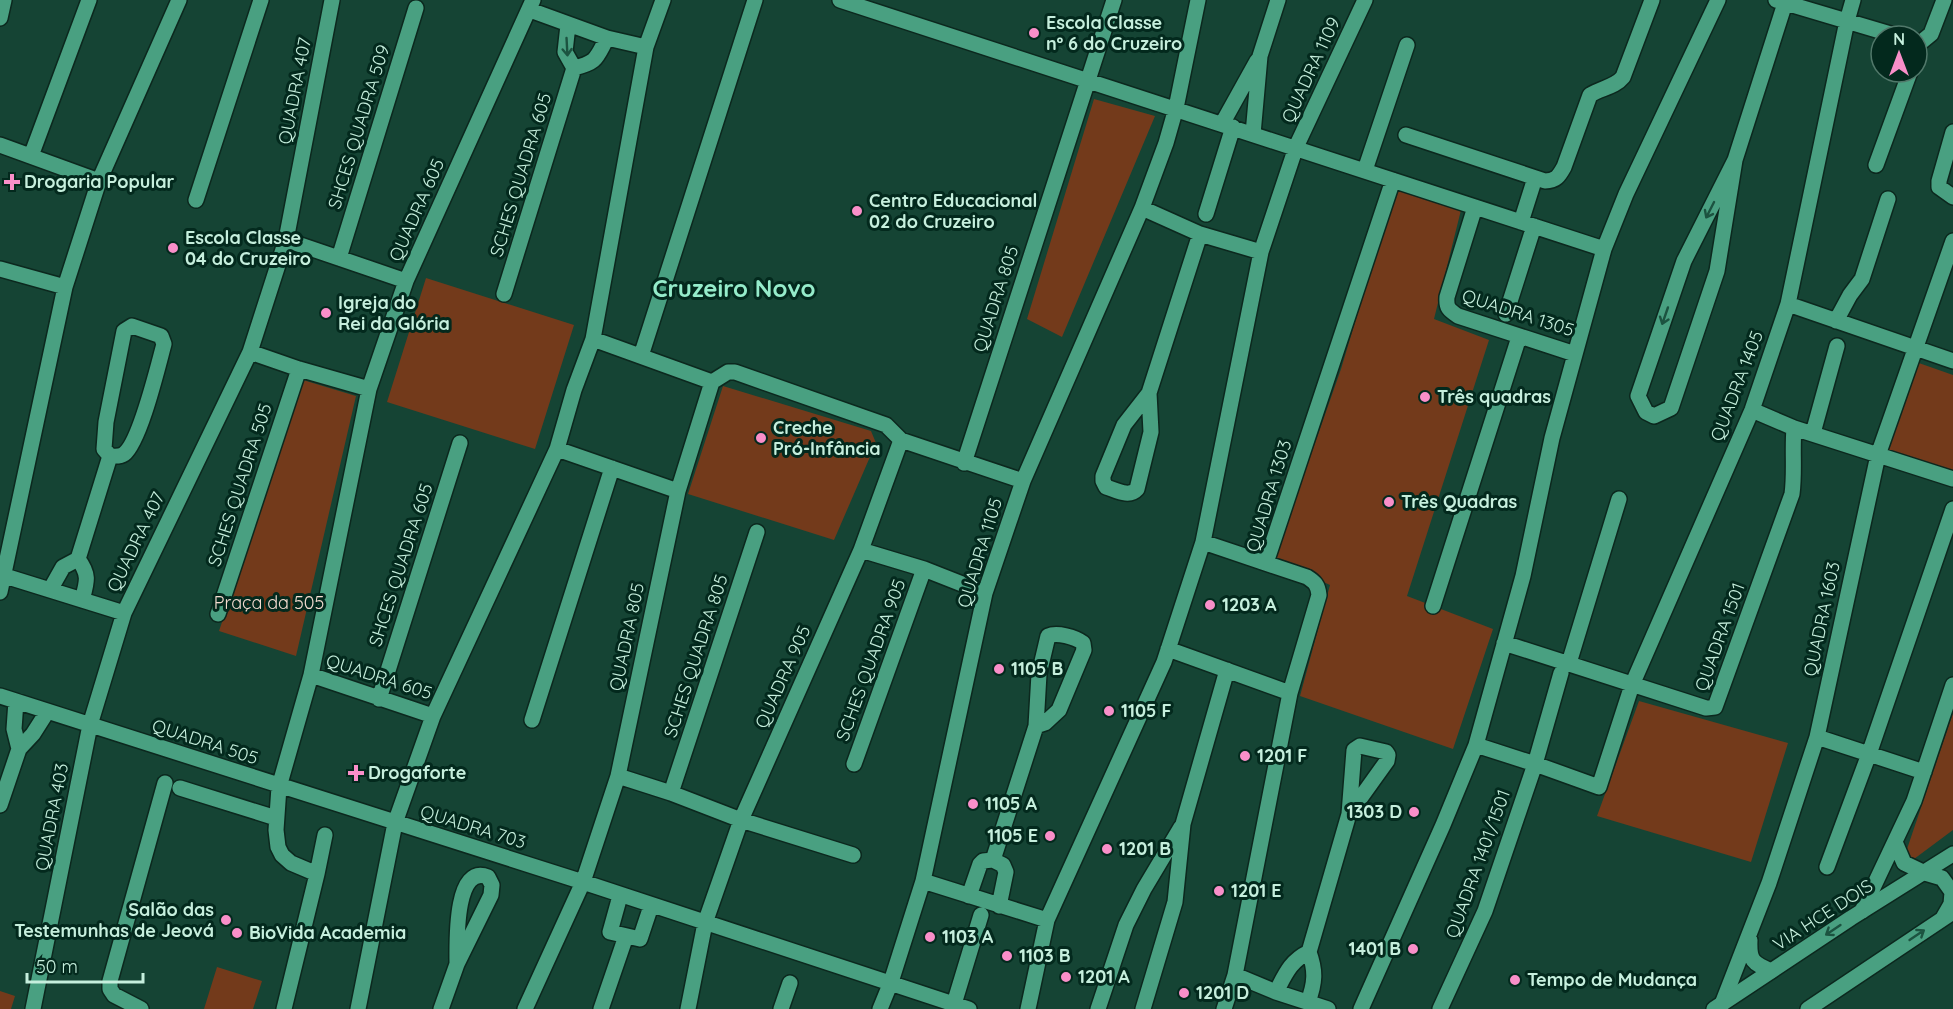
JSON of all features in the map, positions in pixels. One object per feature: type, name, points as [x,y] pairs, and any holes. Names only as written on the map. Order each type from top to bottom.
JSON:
[{"type":"street","points":[[0,18],[4,0]]},
{"type":"street","points":[[31,156],[89,0]]},
{"type":"street","points":[[0,592],[64,287],[99,181],[179,0]]},
{"type":"street","points":[[196,200],[261,0]]},
{"type":"street","name":"QUADRA 407","points":[[5,576],[124,613],[249,351],[286,240],[332,0]]},
{"type":"street","points":[[646,47],[663,0]]},
{"type":"street","points":[[641,356],[755,0]]},
{"type":"street","points":[[840,0],[1176,108],[1198,0]]},
{"type":"street","name":"QUADRA 805","points":[[964,463],[1114,0]]},
{"type":"street","name":"QUADRA 1109","points":[[1227,125],[1260,56],[1278,0]]},
{"type":"street","name":"QUADRA 1109","points":[[1176,108],[1296,147],[1365,0]]},
{"type":"street","points":[[1406,135],[1545,181],[1552,181],[1558,177],[1590,95],[1615,84],[1623,77],[1652,0]]},
{"type":"street","points":[[1028,1009],[1047,920],[1168,649],[1203,542],[1261,252],[1296,147],[1604,249],[1626,194],[1718,0]]},
{"type":"street","name":"QUADRA 1405","points":[[1632,685],[1752,410],[1788,304],[1853,0]]},
{"type":"street","points":[[1929,35],[1944,0]]},
{"type":"street","points":[[1736,160],[1684,261],[1638,396],[1646,412],[1654,416],[1671,408],[1717,271],[1736,160],[1782,1],[1869,28]]},
{"type":"street","name":"QUADRA 605","points":[[532,5],[568,25],[607,38],[646,47],[593,339],[574,390],[557,449],[432,716],[311,675],[369,389],[406,281],[532,5]]},
{"type":"street","name":"SHCES QUADRA 509","points":[[339,258],[416,8]]},
{"type":"street","points":[[568,25],[565,52],[574,68],[590,64],[607,38]]},
{"type":"street","points":[[1365,170],[1407,45]]},
{"type":"street","name":"QUADRA 1109","points":[[1253,134],[1260,56]]},
{"type":"street","name":"SCHES QUADRA 605","points":[[504,294],[574,68]]},
{"type":"street","points":[[1876,165],[1906,84]]},
{"type":"street","name":"QUADRA 1105","points":[[891,982],[923,881],[985,593],[1023,481],[1142,208],[1176,108]]},
{"type":"street","points":[[1206,214],[1227,125]]},
{"type":"street","points":[[1953,132],[1939,181],[1940,188],[1953,197]]},
{"type":"street","points":[[0,145],[99,181]]},
{"type":"street","name":"QUADRA 1305","points":[[1506,314],[1527,224],[1534,177]]},
{"type":"street","name":"QUADRA 1303","points":[[1224,1009],[1235,975],[1290,693],[1319,595],[1316,583],[1307,577],[1266,563],[1393,180]]},
{"type":"street","points":[[1836,321],[1862,279],[1888,199]]},
{"type":"street","name":"QUADRA 1305","points":[[1475,207],[1446,306],[1458,316],[1519,337],[1575,354],[1604,249]]},
{"type":"street","points":[[1142,208],[1200,234],[1261,252]]},
{"type":"street","points":[[1149,393],[1151,432],[1137,489],[1134,493],[1128,494],[1106,487],[1103,476],[1124,425],[1149,393],[1200,234]]},
{"type":"street","points":[[286,240],[406,281]]},
{"type":"street","name":"QUADRA 1603","points":[[1816,737],[1878,455],[1953,241]]},
{"type":"street","points":[[0,269],[64,287]]},
{"type":"street","points":[[1788,304],[1953,361]]},
{"type":"street","points":[[132,326],[161,336],[164,344],[138,430],[127,452],[121,456],[110,456],[104,449],[106,423],[124,331],[132,326]]},
{"type":"street","points":[[1433,606],[1519,337]]},
{"type":"street","points":[[593,339],[712,382],[728,372],[735,372],[886,425],[901,440],[1023,481]]},
{"type":"street","points":[[1813,433],[1837,346]]},
{"type":"street","points":[[249,351],[299,369],[369,389]]},
{"type":"street","points":[[1361,1009],[1476,745],[1523,576],[1552,438],[1575,354]]},
{"type":"street","name":"SCHES QUADRA 505","points":[[218,614],[299,369]]},
{"type":"street","name":"QUADRA 805","points":[[618,776],[678,491],[712,382]]},
{"type":"street","points":[[1752,410],[1794,428],[1953,478]]},
{"type":"street","name":"QUADRA 1501","points":[[1632,685],[1706,708],[1715,707],[1717,704],[1792,494],[1794,428]]},
{"type":"street","name":"QUADRA 905","points":[[688,1009],[705,923],[741,820],[861,550],[901,440]]},
{"type":"street","name":"SHCES QUADRA 605","points":[[379,699],[460,443]]},
{"type":"street","points":[[557,449],[678,491]]},
{"type":"street","points":[[50,590],[63,567],[78,559],[110,456]]},
{"type":"street","points":[[532,720],[612,468]]},
{"type":"street","points":[[1565,668],[1619,499]]},
{"type":"street","points":[[1827,867],[1869,754],[1953,509]]},
{"type":"street","name":"SCHES QUADRA 805","points":[[671,793],[757,532]]},
{"type":"street","points":[[1203,542],[1266,563]]},
{"type":"street","points":[[861,550],[924,569],[985,593]]},
{"type":"street","points":[[78,559],[85,568],[87,578],[82,600]]},
{"type":"street","name":"SCHES QUADRA 905","points":[[854,764],[924,569]]},
{"type":"street","name":"QUADRA 403","points":[[33,1009],[90,725],[124,613]]},
{"type":"street","points":[[993,860],[1036,726],[1039,674],[1048,636],[1052,634],[1077,639],[1083,643],[1084,650],[1059,710],[1045,723],[1036,726]]},
{"type":"street","points":[[1476,745],[1599,786],[1632,685],[1565,668],[1504,643]]},
{"type":"street","points":[[1168,649],[1290,693]]},
{"type":"street","name":"QUADRA 1401/1501","points":[[1440,1009],[1485,911],[1565,668]]},
{"type":"street","points":[[1143,1009],[1175,902],[1183,824],[1227,670]]},
{"type":"street","points":[[311,675],[279,787],[276,818],[278,847],[282,855],[291,863],[317,874]]},
{"type":"street","points":[[1862,911],[1895,842],[1924,772],[1953,685]]},
{"type":"street","points":[[0,696],[90,725]]},
{"type":"street","points":[[16,701],[14,729],[19,749]]},
{"type":"street","points":[[0,805],[19,749],[33,734],[47,712]]},
{"type":"street","points":[[395,823],[432,716]]},
{"type":"street","name":"QUADRA 505","points":[[90,725],[395,823]]},
{"type":"street","points":[[1718,1006],[1750,934],[1816,737],[1924,772]]},
{"type":"street","points":[[525,1009],[583,882],[618,776],[671,793],[741,820],[853,855]]},
{"type":"street","points":[[141,1009],[114,995],[110,989],[110,981],[165,783]]},
{"type":"street","points":[[180,788],[276,818]]},
{"type":"street","points":[[1308,1002],[1315,977],[1315,968],[1309,952],[1349,814]]},
{"type":"street","name":"QUADRA 703","points":[[358,1009],[395,823],[705,923]]},
{"type":"street","points":[[1098,1009],[1126,925],[1144,888],[1183,824]]},
{"type":"street","points":[[284,1009],[325,835]]},
{"type":"street","points":[[1808,1009],[1948,915],[1952,892],[1942,878],[1904,863],[1895,842]]},
{"type":"street","name":"VIA HCE DOIS","points":[[1718,1006],[1953,854]]},
{"type":"street","points":[[969,896],[980,864],[982,861],[993,860],[1004,865],[1006,872],[999,906]]},
{"type":"street","points":[[441,1009],[457,964],[491,895],[492,885],[488,877],[481,874],[473,876],[468,881],[463,893],[458,919],[457,964]]},
{"type":"street","points":[[923,881],[1047,920]]},
{"type":"street","points":[[620,896],[610,932],[640,939],[651,906]]},
{"type":"street","points":[[954,1004],[981,915]]},
{"type":"street","points":[[705,923],[891,982],[929,1002],[954,1004],[969,1009]]},
{"type":"street","points":[[1750,934],[1751,958],[1756,964],[1771,971]]},
{"type":"street","points":[[601,1009],[626,936]]},
{"type":"street","points":[[1276,992],[1291,965],[1299,957],[1309,952]]},
{"type":"street","points":[[1235,975],[1276,992],[1290,1004],[1308,1002],[1328,1009]]},
{"type":"street","points":[[880,1009],[891,982]]},
{"type":"street","points":[[781,1009],[790,983]]},
{"type":"green space","points":[[1094,99],[1155,116],[1062,337],[1027,319]]},
{"type":"green space","points":[[1395,189],[1461,210],[1434,319],[1489,340],[1407,596],[1493,629],[1453,749],[1300,696],[1330,585],[1274,560],[1341,369]]},
{"type":"green space","points":[[426,278],[574,325],[535,449],[387,402]]},
{"type":"green space","points":[[1916,362],[1953,375],[1953,478],[1888,451]]},
{"type":"green space","name":"Praça da 505","points":[[303,380],[356,396],[296,656],[219,631]]},
{"type":"green space","points":[[723,386],[871,431],[876,443],[834,540],[688,494]]},
{"type":"green space","points":[[1639,701],[1788,743],[1751,862],[1597,816]]},
{"type":"green space","points":[[1953,713],[1953,830],[1914,859],[1906,852]]},
{"type":"green space","points":[[217,967],[262,981],[253,1009],[204,1009]]},
{"type":"green space","points":[[0,991],[15,996],[11,1009],[0,1009]]},
{"type":"place","name":"Escola Classe nº 6 do Cruzeiro","points":[[1034,33]]},
{"type":"place","name":"Drogaria Popular","points":[[12,182]]},
{"type":"place","name":"Centro Educacional 02 do Cruzeiro","points":[[857,211]]},
{"type":"place","name":"Escola Classe 04 do Cruzeiro","points":[[173,248]]},
{"type":"place","name":"Igreja do Rei da Glória","points":[[326,313]]},
{"type":"place","name":"Três quadras","points":[[1425,397]]},
{"type":"place","name":"Creche Pró-Infância","points":[[761,438]]},
{"type":"place","name":"Três Quadras","points":[[1389,502]]},
{"type":"place","name":"1203 A","points":[[1210,605]]},
{"type":"place","name":"1105 B","points":[[999,669]]},
{"type":"place","name":"1105 F","points":[[1109,711]]},
{"type":"place","name":"1201 F","points":[[1245,756]]},
{"type":"place","name":"Drogaforte","points":[[356,773]]},
{"type":"place","name":"1105 A","points":[[973,804]]},
{"type":"place","name":"1303 D","points":[[1414,812]]},
{"type":"place","name":"1105 E","points":[[1050,836]]},
{"type":"place","name":"1201 B","points":[[1107,849]]},
{"type":"place","name":"1201 E","points":[[1219,891]]},
{"type":"place","name":"Salão das Testemunhas de Jeová","points":[[226,920]]},
{"type":"place","name":"BioVida Academia","points":[[237,933]]},
{"type":"place","name":"1103 A","points":[[930,937]]},
{"type":"place","name":"1401 B","points":[[1413,949]]},
{"type":"place","name":"1103 B","points":[[1007,956]]},
{"type":"place","name":"1201 A","points":[[1066,977]]},
{"type":"place","name":"Tempo de Mudança","points":[[1515,980]]},
{"type":"place","name":"1201 D","points":[[1184,993]]},
{"type":"district","name":"Cruzeiro Novo","points":[[734,289]]}]
